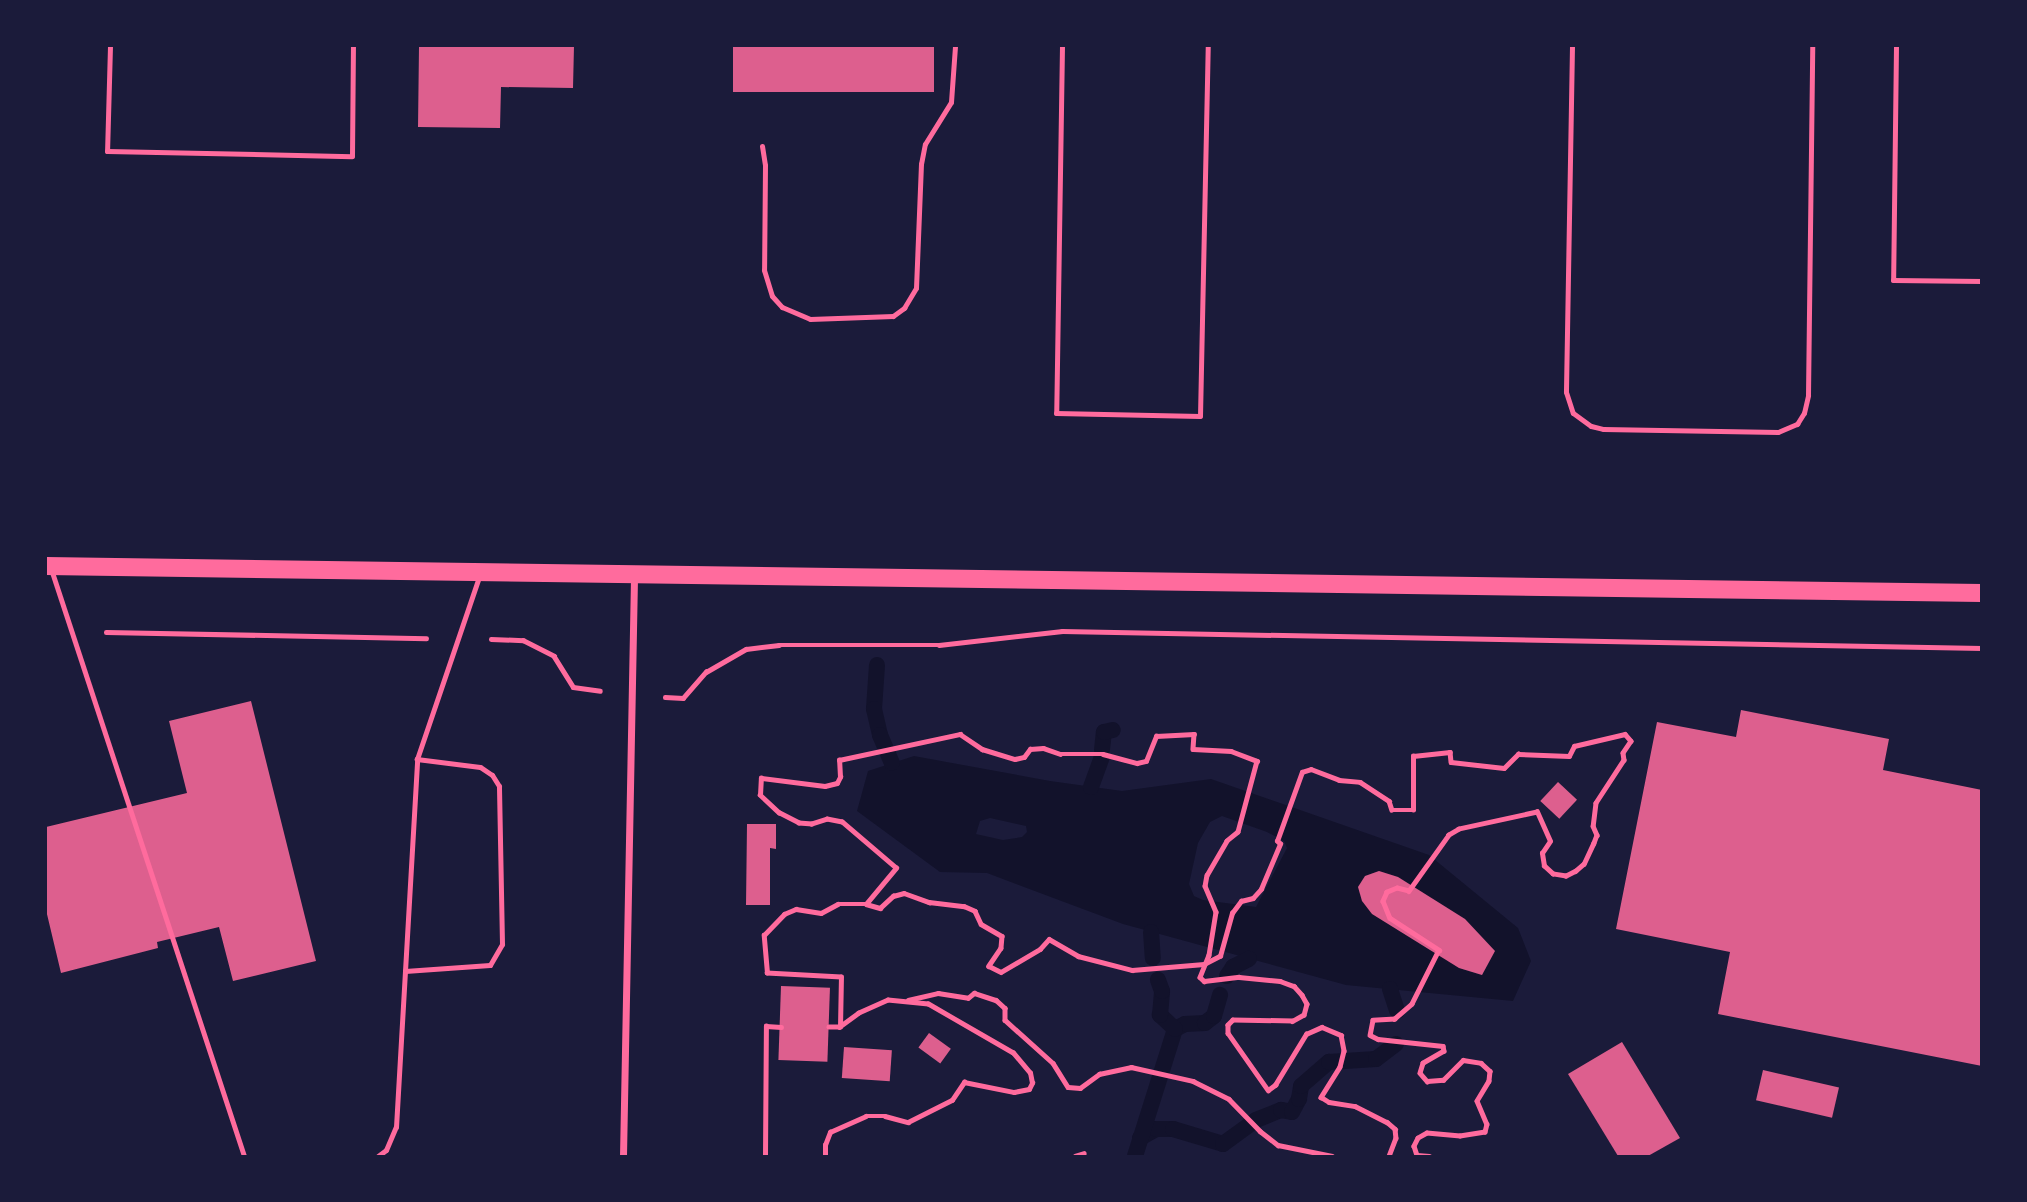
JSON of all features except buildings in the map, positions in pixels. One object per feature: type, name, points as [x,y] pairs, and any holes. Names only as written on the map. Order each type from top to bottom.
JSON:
[{"type":"main road","points":[[48,566],[1982,593]]},
{"type":"street","points":[[623,1157],[634,573]]},
{"type":"lane","points":[[110,46],[107,151],[352,156],[353,46]]},
{"type":"lane","points":[[762,146],[765,165],[764,270],[772,296],[782,307],[810,319],[893,316],[911,299],[919,276],[921,164],[925,144],[951,102],[955,46]]},
{"type":"lane","points":[[1062,46],[1056,413],[1200,416],[1208,46]]},
{"type":"lane","points":[[1572,46],[1566,392],[1573,413],[1591,426],[1603,429],[1778,432],[1797,424],[1804,413],[1808,395],[1812,46]]},
{"type":"lane","points":[[1896,46],[1893,280],[1982,281]]},
{"type":"lane","points":[[48,566],[244,1157]]},
{"type":"lane","points":[[378,1157],[386,1150],[396,1127],[417,759],[481,571]]},
{"type":"lane","points":[[405,971],[490,965],[502,944],[499,786],[492,775],[480,767],[417,759]]},
{"type":"path","points":[[71,631],[523,640],[554,656],[573,687],[683,698],[706,673],[746,649],[779,645],[939,645],[1062,631],[1982,648]]},
{"type":"path","points":[[866,904],[896,868],[842,822],[827,819],[812,824],[799,823],[779,813],[760,795],[761,778],[824,786],[837,783],[840,777],[839,760],[960,734],[982,749],[1015,759],[1024,757],[1030,748],[1043,748],[1060,754],[1102,754],[1137,763],[1146,761],[1156,736],[1194,734],[1193,749],[1231,751],[1257,761],[1238,832],[1227,841],[1207,875],[1205,886],[1216,912],[1209,955],[1203,964],[1200,978],[1205,981],[1239,977],[1280,981],[1294,986],[1307,1004],[1304,1015],[1293,1021],[1233,1020],[1228,1025],[1228,1033],[1268,1090],[1275,1086],[1306,1034],[1314,1028],[1322,1027],[1341,1035],[1344,1051],[1340,1066],[1321,1097],[1329,1102],[1355,1106],[1395,1129],[1396,1138],[1389,1157]]},
{"type":"path","points":[[840,1027],[841,977],[767,973],[764,934],[784,914],[796,909],[821,914],[838,904],[866,904],[880,908],[893,896],[904,893],[929,902],[964,906],[975,911],[981,924],[1002,936],[1002,948],[989,966],[1000,972],[1040,950],[1049,939],[1078,956],[1132,970],[1203,964],[1220,956],[1233,913],[1241,901],[1253,898],[1261,889],[1280,845],[1277,841],[1302,772],[1311,769],[1339,780],[1360,782],[1389,800],[1392,810],[1413,810],[1413,756],[1450,752],[1451,762],[1504,768],[1518,754],[1569,756],[1574,746],[1626,734],[1631,741],[1623,753],[1619,772],[1602,790],[1597,803],[1594,843],[1584,864],[1566,876],[1553,874],[1544,866],[1542,853],[1550,841],[1536,812],[1459,829],[1449,835],[1409,891],[1397,888],[1387,892],[1385,908],[1390,918],[1439,950],[1412,1004],[1395,1018],[1373,1020],[1370,1035],[1378,1039],[1443,1046],[1444,1051],[1423,1063],[1420,1073],[1427,1081],[1443,1080],[1463,1060],[1481,1063],[1490,1071],[1489,1081],[1477,1101],[1488,1124],[1485,1132],[1468,1136],[1427,1133],[1418,1138],[1414,1146],[1417,1155],[1429,1157]]},
{"type":"path","points":[[908,1000],[938,993],[968,998],[974,993],[996,1000],[1005,1008],[1006,1020],[1053,1063],[1068,1087],[1080,1088],[1099,1074],[1131,1067],[1193,1081],[1218,1091],[1278,1145],[1332,1157]]},
{"type":"path","points":[[825,1157],[825,1145],[830,1132],[866,1116],[885,1116],[908,1122],[952,1100],[964,1082],[1014,1092],[1029,1089],[1030,1073],[1013,1053],[928,1004],[888,1000],[872,1005],[840,1027],[829,1027]]},
{"type":"path","points":[[765,1157],[766,1027],[781,1027]]},
{"type":"path","points":[[1075,1157],[1084,1153]]},
{"type":"shaded area","points":[[914,756],[1122,791],[1211,779],[1429,855],[1518,928],[1531,961],[1513,1001],[1346,985],[1123,924],[987,873],[940,872],[857,811],[868,771]],"holes":[[[1222,816],[1284,841],[1287,848],[1256,907],[1203,900],[1194,896],[1189,884],[1198,843],[1210,822]],[[990,818],[1026,826],[1027,832],[1022,837],[1003,840],[976,834],[980,821]],[[1379,871],[1398,877],[1465,919],[1495,951],[1482,975],[1459,968],[1362,901],[1358,887],[1365,876]]]},
{"type":"waterway","points":[[877,665],[874,709],[880,735],[892,763]]},
{"type":"waterway","points":[[1102,750],[1104,732],[1113,730]]},
{"type":"waterway","points":[[1091,787],[1101,759]]},
{"type":"waterway","points":[[1151,932],[1153,958]]},
{"type":"waterway","points":[[1227,976],[1233,967],[1249,959]]},
{"type":"waterway","points":[[1135,1156],[1175,1029],[1160,1015],[1162,991],[1158,980]]},
{"type":"waterway","points":[[1390,989],[1397,1011]]},
{"type":"waterway","points":[[1175,1029],[1185,1024],[1205,1023],[1214,1016],[1220,995]]},
{"type":"waterway","points":[[1140,1138],[1156,1129],[1173,1129],[1223,1144],[1256,1120],[1281,1110],[1292,1112],[1299,1099],[1301,1086],[1329,1062],[1376,1059],[1396,1044]]}]
